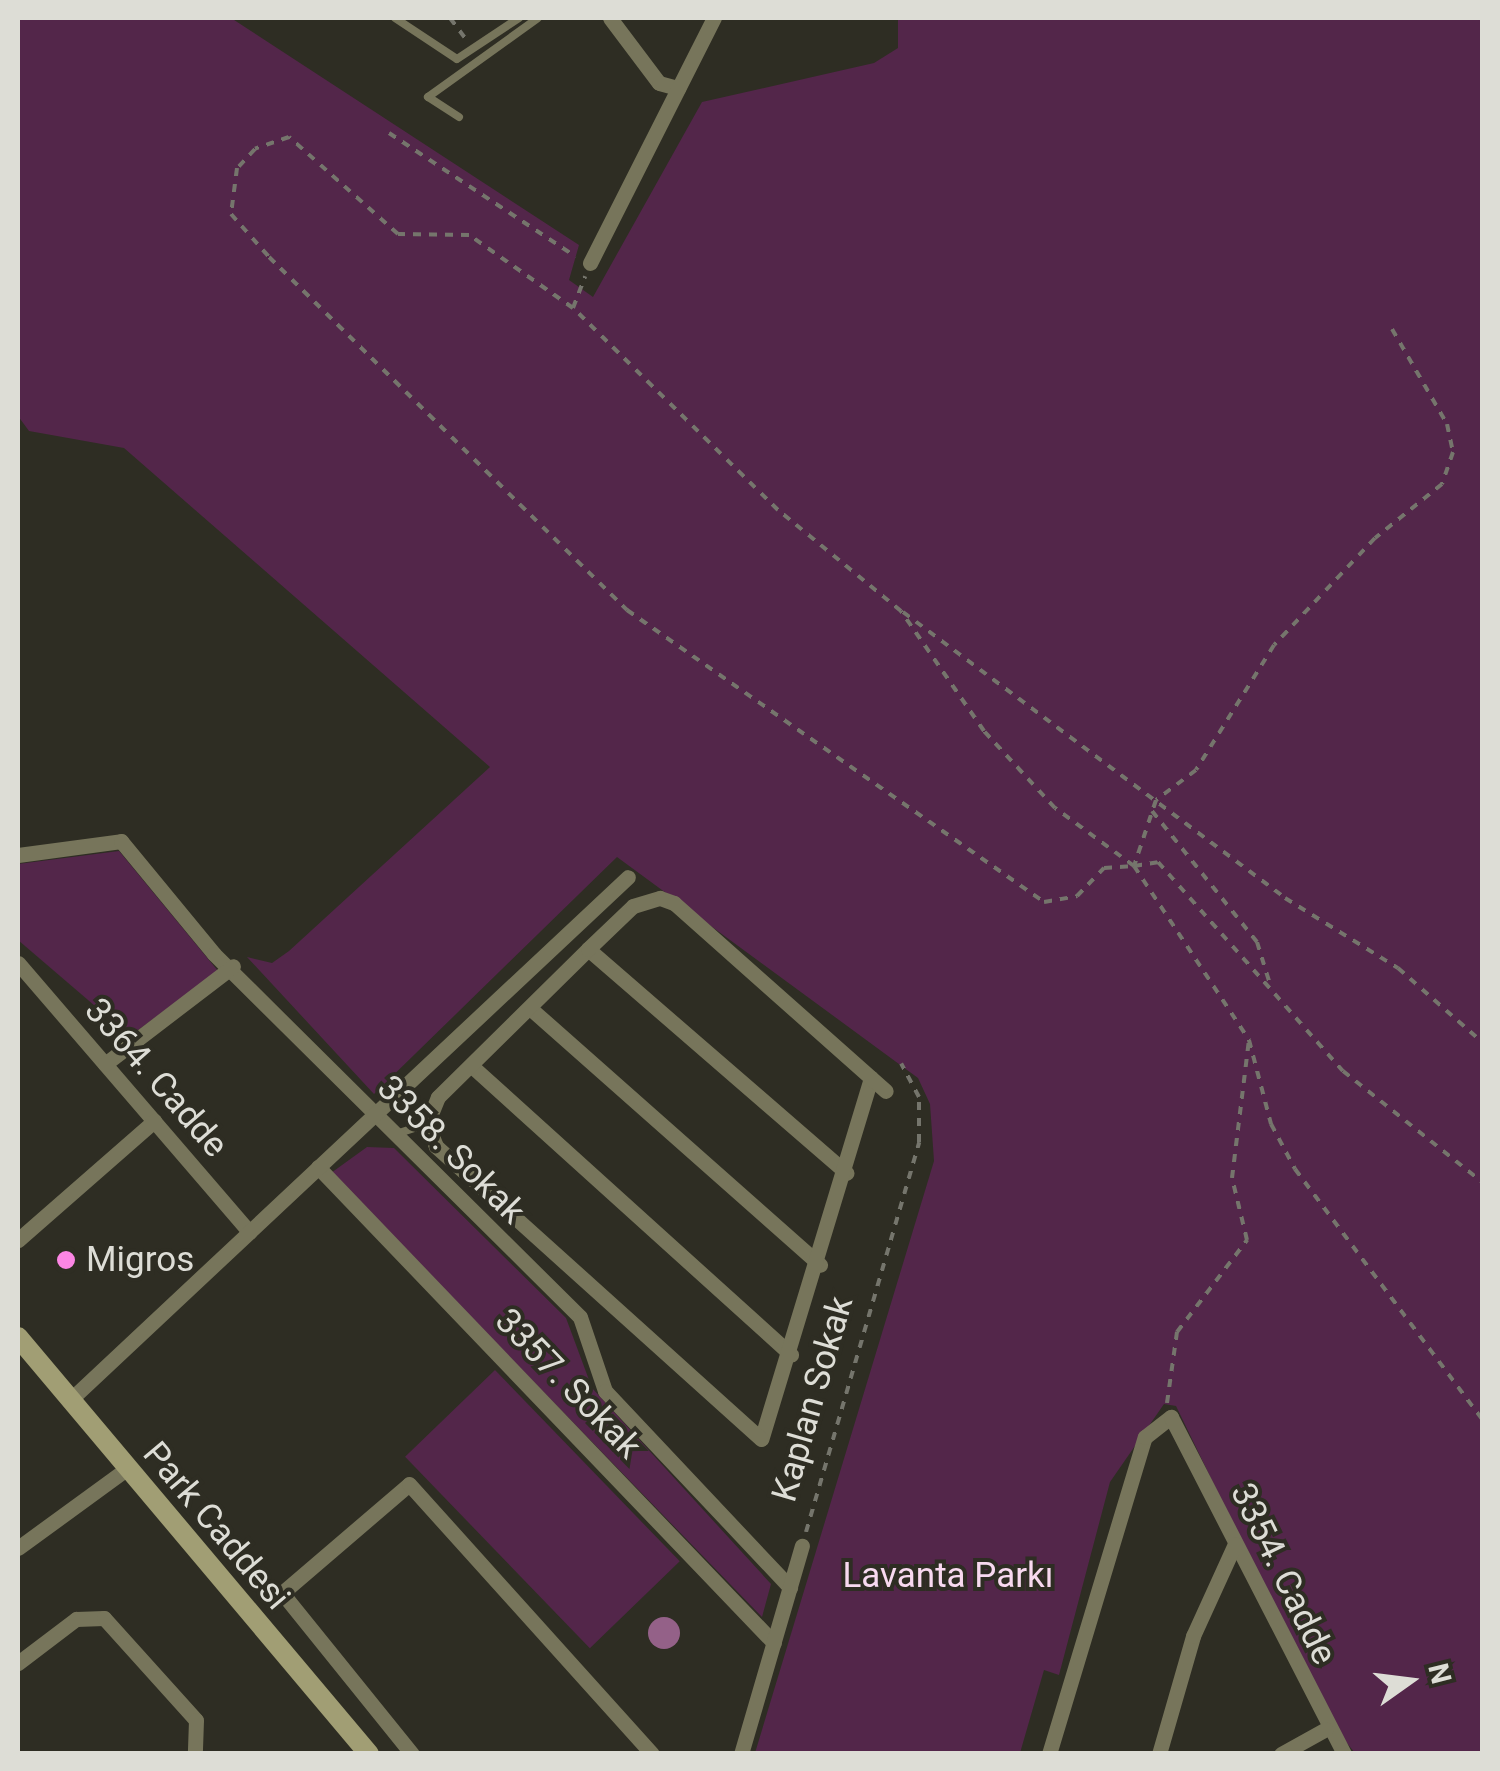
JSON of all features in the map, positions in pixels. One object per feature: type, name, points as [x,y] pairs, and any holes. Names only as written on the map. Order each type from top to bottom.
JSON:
[{"type":"street","points":[[610,18],[660,83],[678,88]]},
{"type":"street","points":[[590,263],[714,18]]},
{"type":"street","name":"3358. Sokak","points":[[18,855],[121,841],[372,1116],[580,1317],[605,1391],[790,1587]]},
{"type":"street","points":[[69,1401],[628,877]]},
{"type":"street","points":[[872,1078],[848,1173],[768,1434],[752,1436],[436,1146],[428,1124],[438,1096],[475,1069],[634,906],[674,903],[872,1078],[886,1091]]},
{"type":"street","points":[[588,949],[848,1173]]},
{"type":"street","name":"3364. Cadde","points":[[18,963],[249,1232]]},
{"type":"street","points":[[105,1064],[233,966]]},
{"type":"street","points":[[531,1009],[820,1264]]},
{"type":"street","points":[[475,1069],[791,1355]]},
{"type":"street","points":[[18,1240],[154,1121]]},
{"type":"street","name":"3357. Sokak","points":[[318,1167],[774,1644]]},
{"type":"street","name":"Park Caddesi","points":[[18,1337],[125,1470],[369,1754]]},
{"type":"street","points":[[1050,1754],[1145,1437],[1172,1417]]},
{"type":"street","name":"3354. Cadde","points":[[1172,1417],[1326,1729],[1344,1754]]},
{"type":"street","points":[[18,1548],[125,1470]]},
{"type":"street","points":[[412,1754],[282,1593],[409,1484],[652,1754]]},
{"type":"street","points":[[1159,1754],[1193,1636],[1234,1544]]},
{"type":"street","name":"Kaplan Sokak","points":[[741,1754],[802,1546]]},
{"type":"street","points":[[18,1663],[76,1618],[104,1618],[196,1720],[195,1754]]},
{"type":"street","points":[[1280,1754],[1326,1729]]},
{"type":"street","points":[[1310,1737],[1321,1754]]},
{"type":"lane","points":[[395,18],[452,58],[474,49],[519,18]]},
{"type":"lane","points":[[458,117],[428,98],[538,18]]},
{"type":"lane","points":[[391,1135],[428,1124]]},
{"type":"path","points":[[450,18],[474,49]]},
{"type":"path","points":[[389,133],[494,210],[590,263],[573,308]]},
{"type":"path","points":[[1482,1042],[1398,968],[1156,800],[901,611],[778,510],[573,308],[469,235],[398,234],[290,137],[256,149],[238,168],[231,214],[269,258],[627,610],[1044,902],[1077,896],[1104,868],[1158,862],[1342,1071],[1482,1182]]},
{"type":"path","points":[[1134,866],[1156,800],[1196,770],[1274,646],[1375,538],[1442,484],[1454,452],[1447,424],[1392,329]]},
{"type":"path","points":[[901,611],[984,730],[1055,808],[1134,866],[1249,1040],[1271,1124],[1295,1169],[1482,1419]]},
{"type":"path","points":[[1152,811],[1257,942],[1270,986]]},
{"type":"path","points":[[1172,1417],[1177,1332],[1247,1240],[1232,1178],[1249,1040]]},
{"type":"path","name":"Kaplan Sokak","points":[[802,1546],[919,1142],[919,1097],[901,1064]]},
{"type":"green space","name":"Lavanta Parkı","points":[[18,18],[231,18],[579,245],[569,280],[593,297],[702,102],[874,63],[898,48],[898,18],[1482,18],[1482,1753],[1355,1753],[1328,1720],[1176,1406],[1164,1404],[1110,1482],[1059,1675],[1044,1670],[1020,1753],[755,1753],[934,1161],[930,1104],[918,1078],[617,857],[374,1094],[247,957],[272,963],[289,951],[490,767],[124,448],[29,431],[18,416]]},
{"type":"green space","points":[[119,851],[218,971],[130,1036],[18,940],[18,864]]},
{"type":"green space","points":[[367,1147],[394,1148],[566,1318],[592,1388],[771,1584],[762,1617],[331,1173]]},
{"type":"green space","points":[[495,1370],[680,1561],[590,1648],[405,1457]]},
{"type":"shaded area","points":[[664,1617],[675,1622],[680,1633],[675,1644],[664,1649],[653,1644],[648,1633],[653,1622]]},
{"type":"place","name":"Migros","points":[[66,1260]]}]
